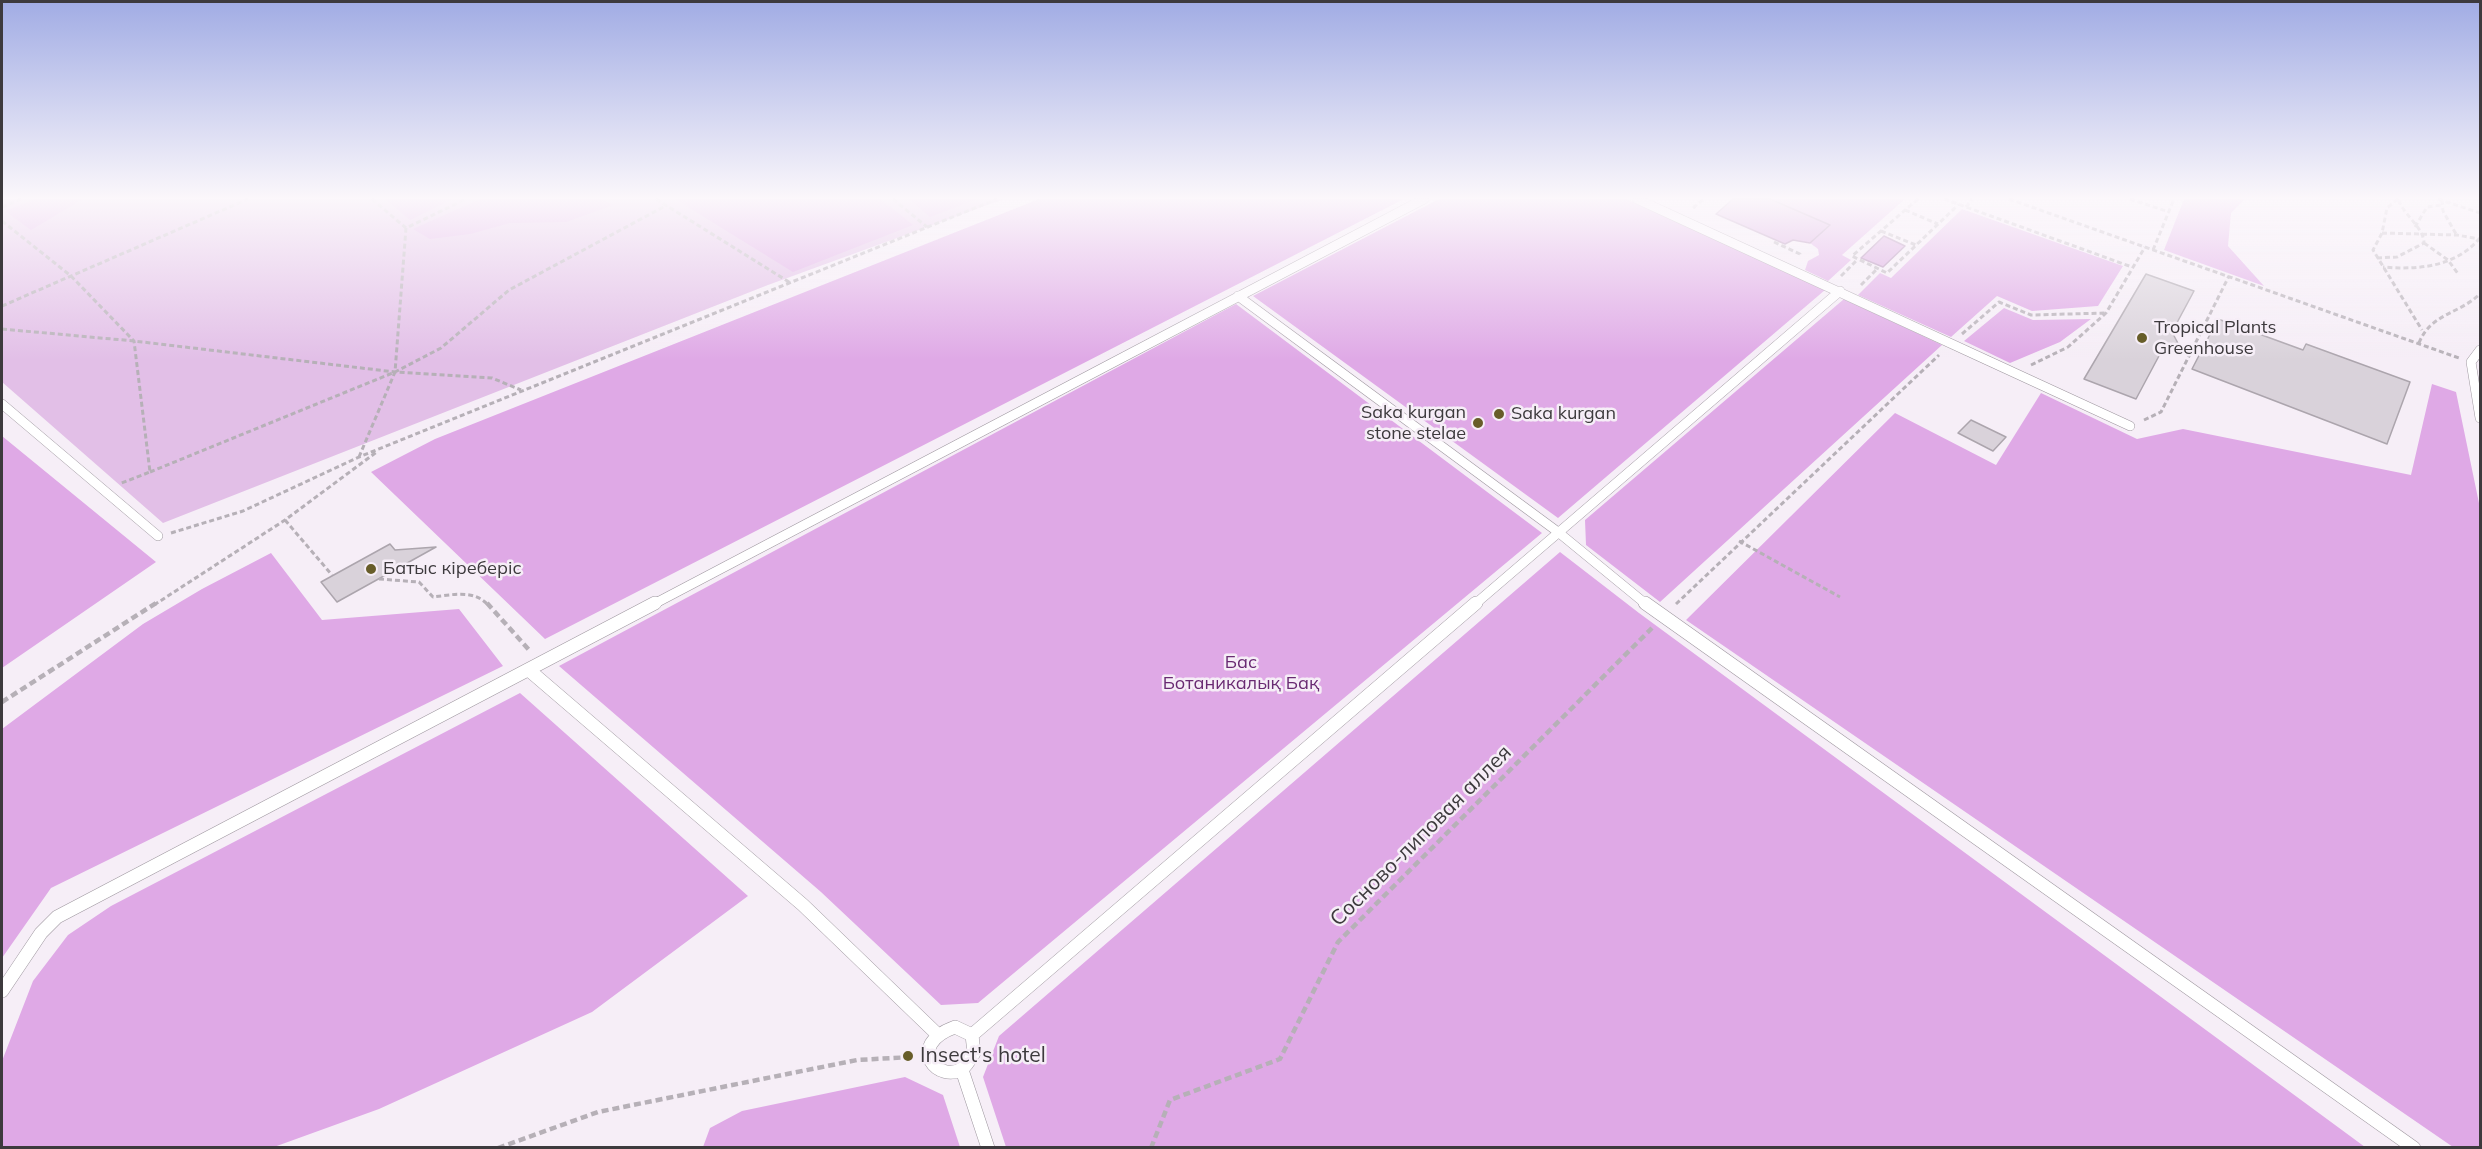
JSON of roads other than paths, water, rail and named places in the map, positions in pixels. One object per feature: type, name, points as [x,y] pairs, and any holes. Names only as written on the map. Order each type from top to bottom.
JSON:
[{"type":"lane","points":[[2,991],[42,933],[57,917],[1321,253]]},
{"type":"lane","points":[[1755,253],[2130,426]]},
{"type":"lane","points":[[972,1035],[1840,291]]},
{"type":"lane","points":[[1238,296],[1558,532],[1662,617],[2414,1148]]},
{"type":"lane","points":[[2481,350],[2471,362],[2481,418]]},
{"type":"lane","points":[[2,404],[158,536]]},
{"type":"lane","points":[[535,667],[803,905],[937,1034]]},
{"type":"lane","points":[[955,1027],[972,1035],[974,1053],[962,1070],[951,1073],[940,1072],[932,1066],[928,1056],[929,1044],[937,1034],[955,1027]]},
{"type":"lane","points":[[962,1070],[988,1148]]},
{"type":"place","name":"Tropical Plants Greenhouse","points":[[2142,338]]},
{"type":"place","name":"Saka kurgan","points":[[1499,414]]},
{"type":"place","name":"Saka kurgan stone stelae","points":[[1478,423]]},
{"type":"place","name":"Батыс кіреберіс","points":[[371,569]]},
{"type":"place","name":"Insect's hotel","points":[[908,1056]]},
{"type":"park label","name":"Бас Ботаникалық Бақ","points":[[1241,673]]}]
